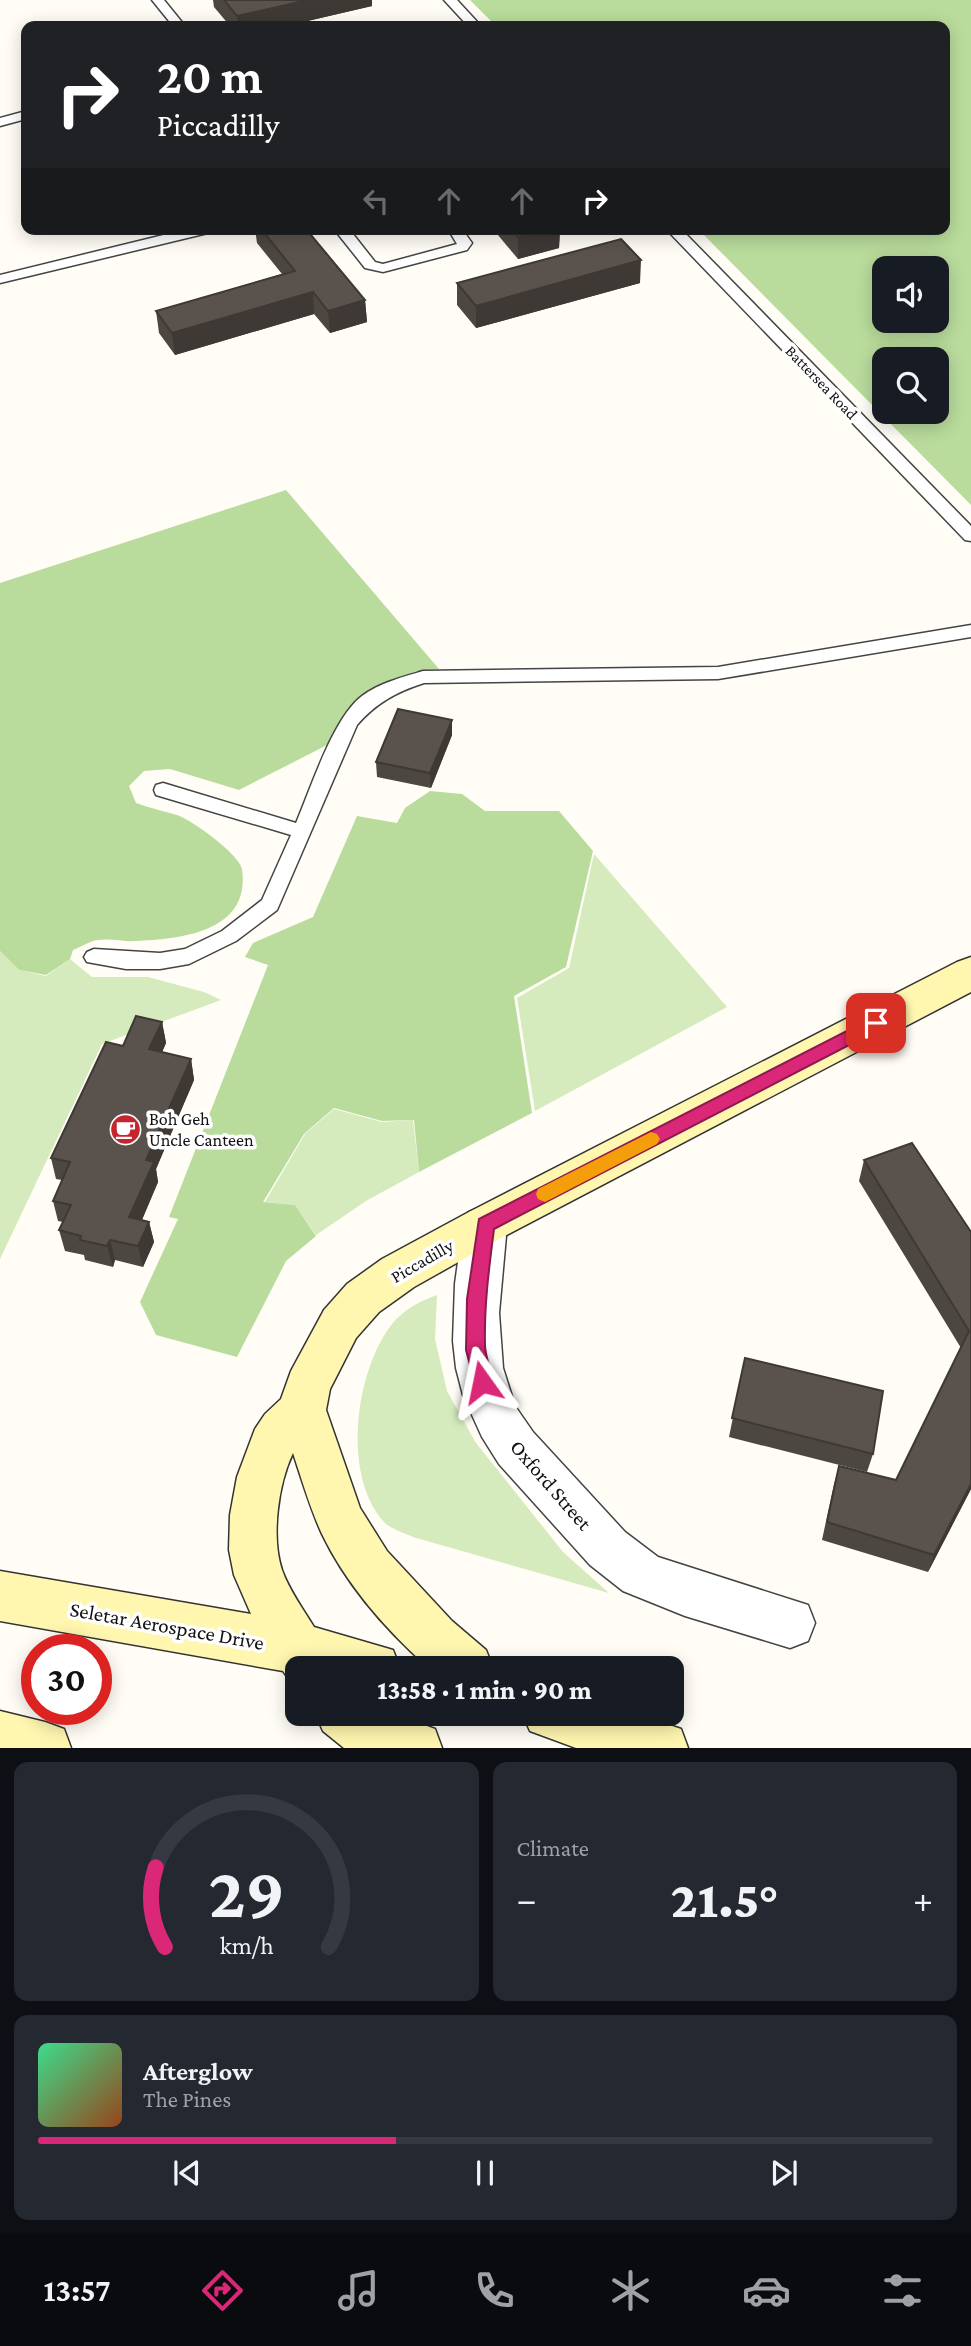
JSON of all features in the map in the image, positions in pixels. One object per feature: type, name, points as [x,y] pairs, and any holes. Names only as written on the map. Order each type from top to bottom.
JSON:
[{"type":"street","name":"Piccadilly","points":[[304,1656],[255,1566],[252,1539],[255,1508],[268,1457],[278,1434],[302,1410],[307,1386],[340,1324],[363,1298],[398,1273],[485,1225],[971,974]]},
{"type":"street","name":"Oxford Street","points":[[485,1225],[476,1299],[475,1350],[482,1382],[494,1412],[516,1447],[608,1549],[630,1566],[652,1580],[790,1623]]},
{"type":"street","points":[[302,1410],[340,1519],[369,1568],[434,1639],[454,1656]]},
{"type":"street","name":"Seletar Aerospace Drive","points":[[0,1596],[295,1656]]},
{"type":"street","points":[[358,1726],[373,1737],[416,1748]]},
{"type":"street","points":[[590,1726],[662,1748]]},
{"type":"street","points":[[0,1737],[45,1748]]},
{"type":"lane","points":[[158,0],[175,21]]},
{"type":"lane","points":[[450,0],[470,21]]},
{"type":"lane","points":[[0,122],[21,117]]},
{"type":"lane","points":[[1,276],[181,235]]},
{"type":"lane","points":[[346,235],[370,265],[383,268],[462,247],[465,243],[459,235]]},
{"type":"lane","name":"Battersea Road","points":[[679,235],[971,536]]},
{"type":"lane","points":[[94,957],[160,961],[189,956],[229,936],[270,905],[349,722],[368,701],[396,686],[423,677],[718,673],[971,631]]},
{"type":"lane","points":[[163,790],[301,831]]},
{"type":"green space","points":[[470,0],[971,0],[971,505],[891,424],[949,424],[949,347],[872,347],[872,405],[704,235],[950,235],[950,21],[491,21]]},
{"type":"green space","points":[[286,490],[439,669],[416,671],[380,686],[329,744],[239,790],[170,769],[144,771],[129,786],[136,803],[184,818],[214,838],[239,863],[242,869],[242,890],[236,906],[210,928],[193,934],[154,940],[95,941],[73,950],[70,959],[46,975],[19,970],[0,951],[0,583]]},
{"type":"green space","points":[[430,791],[462,794],[485,811],[559,811],[593,851],[566,967],[514,996],[532,1113],[419,1172],[414,1120],[382,1121],[334,1108],[304,1134],[263,1202],[295,1205],[316,1236],[286,1261],[237,1357],[156,1335],[140,1302],[178,1219],[169,1217],[268,965],[245,957],[253,943],[313,917],[357,816],[397,823],[405,808]]},
{"type":"green space","points":[[594,854],[727,1007],[535,1111],[517,998],[569,968]]},
{"type":"green space","points":[[0,951],[19,970],[46,976],[70,959],[92,977],[148,977],[204,992],[221,1000],[102,1044],[0,1259]]},
{"type":"green space","points":[[334,1109],[382,1122],[413,1120],[419,1172],[366,1201],[316,1235],[295,1205],[265,1202],[305,1134]]},
{"type":"green space","points":[[437,1295],[435,1339],[447,1391],[476,1443],[563,1552],[609,1593],[413,1537],[385,1523],[371,1503],[362,1479],[358,1452],[358,1424],[369,1368],[379,1344],[396,1319],[412,1306]]},
{"type":"building","points":[[224,0],[308,0],[237,16]]},
{"type":"building","points":[[266,235],[311,235],[365,300],[328,311],[313,292],[172,333],[156,311],[295,271]]},
{"type":"building","points":[[621,239],[641,260],[476,306],[457,283]]},
{"type":"building","points":[[398,709],[452,720],[430,773],[376,762]]},
{"type":"building","name":"Boh Geh Uncle Canteen","points":[[136,1016],[162,1022],[149,1049],[191,1059],[146,1160],[154,1162],[129,1217],[149,1222],[138,1246],[110,1240],[107,1246],[80,1240],[81,1236],[59,1230],[71,1205],[53,1201],[70,1162],[51,1158],[106,1042],[123,1046]]},
{"type":"building","points":[[912,1143],[971,1232],[971,1484],[934,1555],[827,1522],[839,1466],[896,1480],[969,1331],[864,1160]]},
{"type":"building","points":[[745,1358],[883,1391],[873,1454],[732,1418]]},
{"type":"slow traffic","points":[[545,1194],[651,1139]]},
{"type":"place","name":"Boh Geh Uncle Canteen","points":[[126,1129]]},
{"type":"route","points":[[482,1382],[475,1350],[476,1299],[485,1225],[876,1023]]}]
